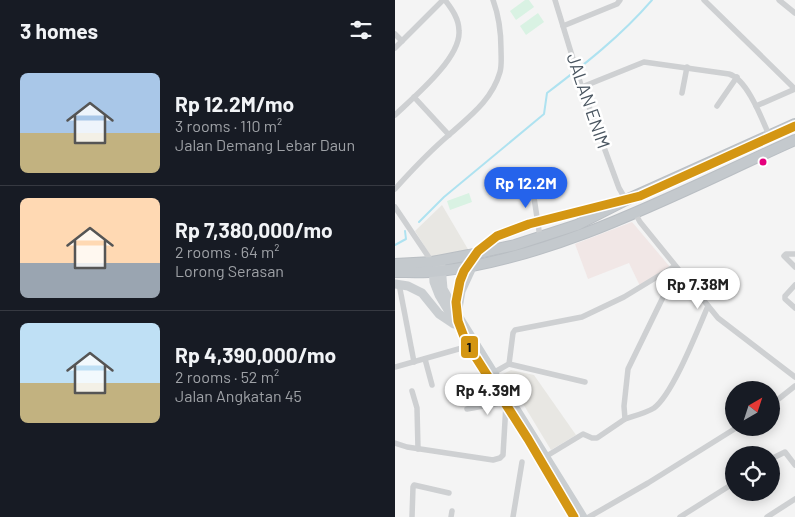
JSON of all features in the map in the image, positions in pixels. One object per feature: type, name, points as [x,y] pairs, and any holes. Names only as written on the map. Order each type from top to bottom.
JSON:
[{"type":"highway","points":[[395,264],[437,266],[473,265],[523,254],[575,236],[635,212],[794,140],[792,126],[626,200],[577,225],[511,246],[437,266],[395,272]]},
{"type":"main road","points":[[457,314],[461,291],[473,265]]},
{"type":"main road","points":[[437,266],[443,288],[457,314],[583,517]]},
{"type":"main road","points":[[437,266],[434,282],[439,295],[575,517]]},
{"type":"main road","points":[[397,284],[408,286],[422,293],[439,314],[457,325]]},
{"type":"street","points":[[395,48],[444,0],[455,13],[459,31],[458,45],[441,69],[395,115]]},
{"type":"street","points":[[395,189],[449,135],[472,116],[488,97],[501,71],[501,38],[497,10],[493,0]]},
{"type":"street","name":"JALAN ENIM","points":[[555,0],[582,87],[619,188],[626,200]]},
{"type":"street","points":[[563,26],[617,4],[620,0]]},
{"type":"street","points":[[704,0],[795,89],[756,106]]},
{"type":"street","points":[[779,0],[795,13]]},
{"type":"street","points":[[395,34],[402,40]]},
{"type":"street","points":[[582,87],[644,62],[729,74],[737,77],[756,106],[769,135]]},
{"type":"street","points":[[683,93],[687,67]]},
{"type":"street","points":[[717,106],[737,77]]},
{"type":"street","points":[[414,97],[449,135]]},
{"type":"street","points":[[531,178],[540,237]]},
{"type":"street","points":[[395,207],[437,266]]},
{"type":"street","points":[[635,212],[640,222],[718,318],[795,377]]},
{"type":"street","points":[[795,254],[786,254],[785,256],[795,267]]},
{"type":"street","points":[[509,364],[514,330],[581,317],[624,297],[677,268]]},
{"type":"street","points":[[625,419],[624,406],[628,369],[677,268]]},
{"type":"street","points":[[397,284],[414,362]]},
{"type":"street","points":[[795,285],[785,296],[785,299],[795,308]]},
{"type":"street","points":[[545,457],[583,434],[597,438],[625,419],[653,408],[661,401],[681,366],[708,306]]},
{"type":"street","points":[[395,367],[469,346]]},
{"type":"street","points":[[425,358],[432,385]]},
{"type":"street","points":[[493,373],[509,364],[585,382]]},
{"type":"street","points":[[780,398],[795,386]]},
{"type":"street","points":[[412,391],[417,408],[418,449]]},
{"type":"street","points":[[395,443],[418,449],[493,460],[500,458],[503,455],[505,403],[467,409]]},
{"type":"street","points":[[589,517],[725,435]]},
{"type":"street","points":[[780,454],[785,452],[795,465]]},
{"type":"street","points":[[513,517],[522,462]]},
{"type":"street","points":[[412,517],[414,485],[449,493]]},
{"type":"street","points":[[680,517],[725,489]]},
{"type":"street","points":[[767,517],[795,499]]},
{"type":"shaded area","points":[[442,205],[469,251],[432,258],[415,231]]},
{"type":"shaded area","points":[[632,222],[670,267],[640,286],[629,263],[588,279],[575,244]]},
{"type":"shaded area","points":[[511,370],[534,375],[576,435],[551,450],[508,379],[504,381],[501,375]]},
{"type":"green space","points":[[525,0],[529,0],[534,7],[516,20],[510,11]]},
{"type":"green space","points":[[538,13],[544,22],[526,35],[520,26]]},
{"type":"green space","points":[[469,193],[472,202],[450,210],[447,201]]},
{"type":"waterway","points":[[419,222],[444,197],[544,114],[547,93],[615,38],[652,0]]},
{"type":"waterway","points":[[395,245],[406,239],[405,231]]},
{"type":"transit line","name":"1","points":[[574,517],[528,439],[466,342],[458,321],[456,302],[464,271],[478,251],[497,236],[529,224],[640,196],[795,126]]}]
